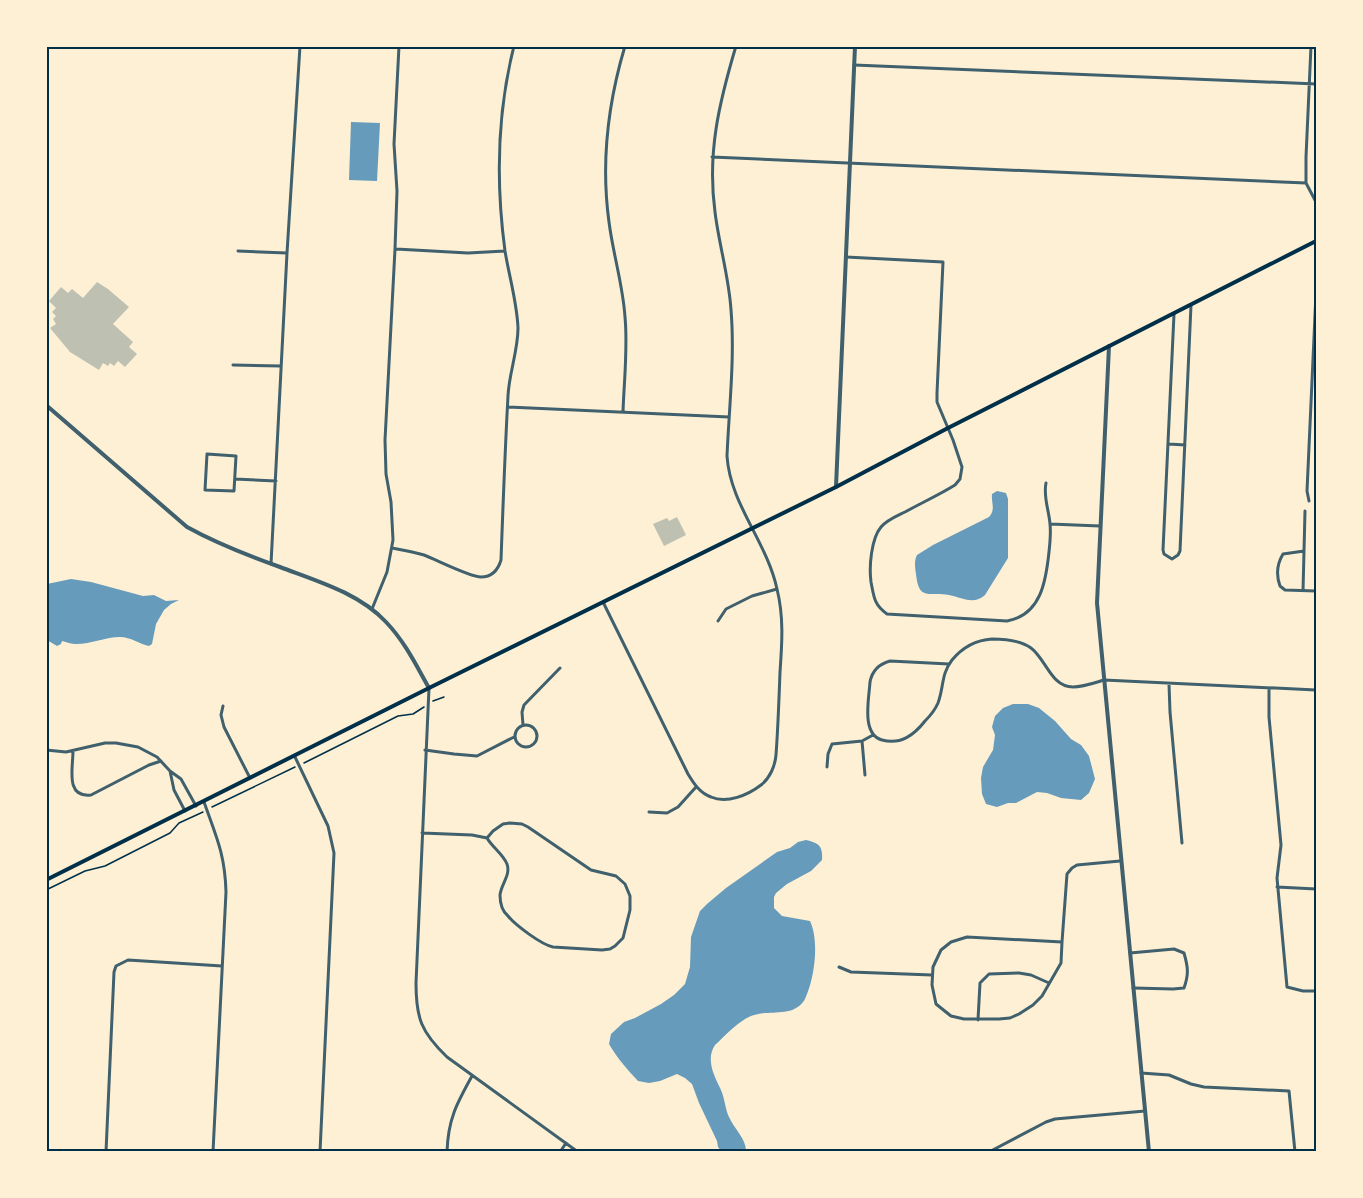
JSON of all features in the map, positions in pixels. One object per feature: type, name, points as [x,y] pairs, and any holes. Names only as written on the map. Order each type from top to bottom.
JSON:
[{"type":"main road","points":[[46,880],[836,487],[1316,242]]},
{"type":"street","points":[[271,564],[300,46]]},
{"type":"street","points":[[372,609],[384,582],[392,548],[391,502],[386,474],[385,440],[396,249],[397,191],[394,144],[399,46]]},
{"type":"street","points":[[392,548],[423,555],[478,577],[489,576],[497,570],[501,560],[508,406],[518,327],[505,251],[500,194],[500,146],[504,98],[514,46]]},
{"type":"street","points":[[623,412],[626,320],[608,219],[606,171],[609,120],[625,46]]},
{"type":"street","points":[[603,602],[696,788],[715,799],[732,799],[762,784],[773,767],[776,755],[782,636],[781,613],[777,589],[766,557],[734,489],[729,472],[727,456],[732,313],[715,214],[712,180],[716,123],[735,46]]},
{"type":"street","points":[[836,487],[855,46]]},
{"type":"street","points":[[1311,46],[1306,183],[1317,202]]},
{"type":"street","points":[[854,65],[1317,84]]},
{"type":"street","points":[[712,157],[1306,183]]},
{"type":"street","points":[[1309,501],[1306,491],[1316,293],[1316,242]]},
{"type":"street","points":[[396,249],[468,253],[505,251]]},
{"type":"street","points":[[238,251],[287,254]]},
{"type":"street","points":[[846,257],[943,262],[937,402],[956,445],[962,472],[958,482],[948,489],[886,522],[880,528],[870,563],[875,601],[879,609],[887,614],[908,616],[1007,621],[1018,619],[1036,602],[1047,575],[1050,524],[1046,506],[1046,483]]},
{"type":"street","points":[[1174,314],[1163,550],[1164,554],[1172,559],[1180,551],[1191,304]]},
{"type":"street","points":[[1109,346],[1097,603],[1149,1152]]},
{"type":"street","points":[[233,365],[281,366]]},
{"type":"street","points":[[46,405],[187,527],[350,596],[372,609],[386,621],[402,641],[429,688],[416,983],[418,1017],[424,1030],[438,1047],[472,1076],[578,1152]]},
{"type":"street","points":[[508,406],[729,417]]},
{"type":"street","points":[[1168,444],[1185,445]]},
{"type":"street","points":[[207,454],[236,456],[235,479],[234,492],[205,490],[207,454]]},
{"type":"street","points":[[235,479],[276,481]]},
{"type":"street","points":[[1303,591],[1305,511]]},
{"type":"street","points":[[1050,524],[1100,526]]},
{"type":"street","points":[[1304,551],[1283,554],[1279,561],[1277,579],[1280,586],[1286,590],[1317,591]]},
{"type":"street","points":[[718,621],[726,609],[752,596],[777,589]]},
{"type":"street","points":[[949,664],[890,661],[876,668],[870,682],[868,725],[873,735],[881,740],[897,741],[918,730],[937,706],[943,676],[949,664],[962,650],[990,639],[1012,640],[1032,648],[1054,678],[1074,688],[1104,680],[1317,690]]},
{"type":"street","points":[[523,725],[524,705],[560,668]]},
{"type":"street","points":[[1169,684],[1182,843]]},
{"type":"street","points":[[1269,688],[1269,717],[1281,845],[1277,887],[1287,987],[1317,992]]},
{"type":"street","points":[[223,706],[221,715],[224,727],[250,779]]},
{"type":"street","points":[[523,725],[530,725],[536,730],[537,737],[528,747],[518,744],[514,737],[516,729],[523,725]]},
{"type":"street","points":[[827,767],[828,753],[832,744],[862,741],[873,735]]},
{"type":"street","points":[[425,750],[477,756],[514,737]]},
{"type":"street","points":[[862,741],[865,775]]},
{"type":"street","points":[[46,750],[66,752],[105,743],[127,744],[148,751],[181,779],[196,806]]},
{"type":"street","points":[[74,751],[73,784],[75,790],[84,795],[91,795],[161,761]]},
{"type":"street","points":[[295,756],[328,826],[334,853],[320,1152]]},
{"type":"street","points":[[170,771],[174,790],[185,811]]},
{"type":"street","points":[[649,812],[667,813],[678,807],[696,788]]},
{"type":"street","points":[[204,802],[221,847],[225,874],[213,1152]]},
{"type":"street","points":[[422,833],[472,835],[487,838],[503,857],[508,867],[501,895],[503,909],[508,917],[548,946],[602,950],[610,949],[622,938],[627,925],[630,902],[628,890],[621,879],[591,870],[522,824],[510,822],[503,824],[487,838]]},
{"type":"street","points":[[1062,942],[962,938],[951,942],[941,950],[933,967],[936,1004],[955,1018],[978,1020],[1010,1018],[1033,1005],[1042,996],[1061,963],[1067,874],[1077,866],[1120,861]]},
{"type":"street","points":[[1277,887],[1317,889]]},
{"type":"street","points":[[1130,953],[1174,949],[1184,953],[1187,963],[1188,977],[1184,987],[1133,988]]},
{"type":"street","points":[[106,1152],[116,966],[128,960],[222,966]]},
{"type":"street","points":[[839,967],[851,972],[932,975]]},
{"type":"street","points":[[978,1020],[980,983],[989,975],[1031,975],[1049,983]]},
{"type":"street","points":[[1141,1073],[1169,1075],[1204,1087],[1289,1091],[1295,1152]]},
{"type":"street","points":[[447,1152],[449,1126],[453,1113],[472,1076]]},
{"type":"street","points":[[988,1152],[1055,1119],[1145,1110]]},
{"type":"street","points":[[560,1152],[566,1143]]},
{"type":"path","points":[[46,890],[85,871],[105,866],[170,833],[179,823],[398,716],[413,714],[444,697]]},
{"type":"water","points":[[351,122],[380,123],[377,181],[349,180]]},
{"type":"water","points":[[997,491],[1006,493],[1008,499],[1008,558],[985,595],[972,600],[922,592],[917,583],[915,562],[917,555],[989,517],[993,509],[992,494]]},
{"type":"water","points":[[71,579],[143,596],[154,595],[166,601],[179,600],[164,610],[156,624],[152,644],[149,646],[120,637],[82,644],[62,641],[57,646],[47,640],[47,584]]},
{"type":"water","points":[[1013,704],[1028,704],[1039,708],[1071,739],[1081,745],[1089,756],[1095,779],[1089,793],[1081,800],[1037,792],[1016,803],[997,807],[986,804],[982,794],[981,778],[983,767],[993,750],[995,735],[992,727],[995,716],[1003,708]]},
{"type":"water","points":[[806,840],[819,846],[822,851],[822,860],[811,871],[776,893],[774,908],[782,916],[810,921],[815,947],[810,986],[798,1007],[785,1012],[751,1016],[736,1025],[715,1045],[711,1057],[712,1068],[728,1114],[744,1142],[746,1151],[721,1151],[692,1084],[677,1074],[649,1083],[638,1081],[609,1044],[611,1034],[624,1022],[661,1004],[685,984],[690,967],[691,937],[700,911],[707,904],[777,852]]},
{"type":"building","points":[[97,282],[129,307],[113,324],[133,342],[129,347],[137,354],[125,367],[118,361],[114,366],[110,363],[108,366],[103,363],[99,370],[70,352],[50,328],[56,324],[53,319],[56,316],[52,312],[56,308],[49,301],[61,287],[68,293],[72,289],[83,298]]},
{"type":"building","points":[[677,517],[686,535],[664,546],[653,524],[667,518],[669,521]]}]
